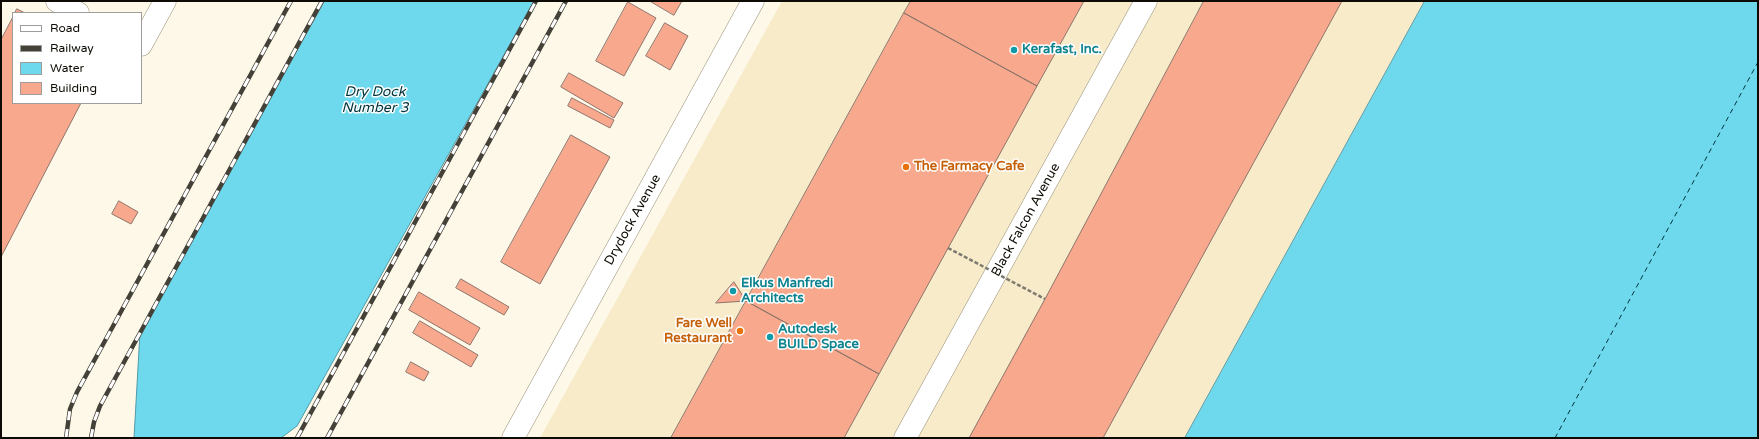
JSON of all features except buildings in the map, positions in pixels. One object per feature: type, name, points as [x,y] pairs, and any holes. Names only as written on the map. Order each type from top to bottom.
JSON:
[{"type":"street","points":[[57,1],[76,12]]},
{"type":"street","points":[[142,42],[165,1]]},
{"type":"street","name":"Drydock Avenue","points":[[513,438],[753,1]]},
{"type":"street","name":"Black Falcon Avenue","points":[[905,438],[1146,1]]},
{"type":"path","points":[[948,248],[1045,299]]},
{"type":"shaded area","points":[[782,1],[1425,1],[1185,438],[540,438]]},
{"type":"water","name":"Dry Dock Number 3","points":[[325,1],[534,1],[297,426],[281,438],[134,438],[140,332]]},
{"type":"water","points":[[1425,1],[1758,1],[1758,438],[1185,438]]},
{"type":"ferry route","points":[[1555,438],[1758,62]]},
{"type":"railway","points":[[66,438],[70,409],[77,392],[291,1]]},
{"type":"railway","points":[[91,438],[94,422],[100,406],[322,1]]},
{"type":"railway","points":[[297,438],[536,1]]},
{"type":"railway","points":[[327,438],[566,1]]},
{"type":"place","name":"Kerafast, Inc.","points":[[1014,50]]},
{"type":"place","name":"The Farmacy Cafe","points":[[906,167]]},
{"type":"place","name":"Elkus Manfredi Architects","points":[[733,291]]},
{"type":"place","name":"Fare Well Restaurant","points":[[740,331]]},
{"type":"place","name":"Autodesk BUILD Space","points":[[770,337]]}]
